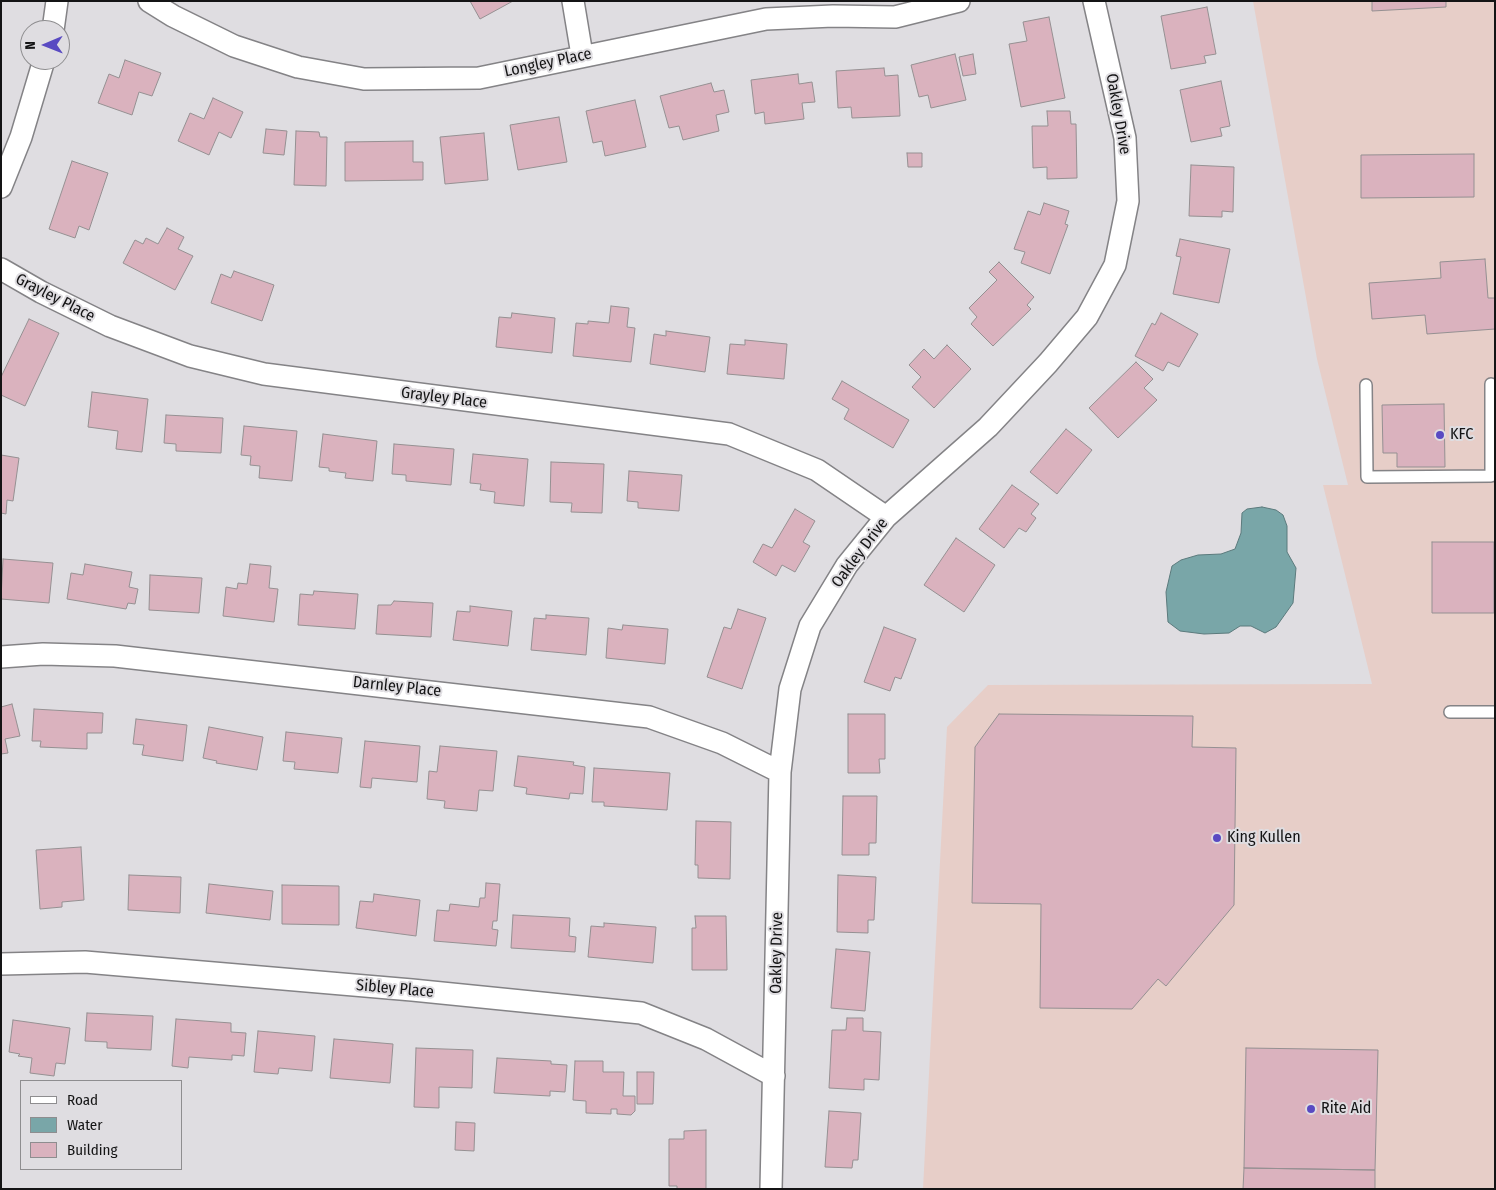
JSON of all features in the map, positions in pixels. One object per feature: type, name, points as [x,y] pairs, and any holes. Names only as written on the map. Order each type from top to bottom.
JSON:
[{"type":"street","points":[[54,20],[57,1]]},
{"type":"street","name":"Longley Place","points":[[148,1],[173,16],[234,46],[298,68],[364,79],[479,78],[582,55],[766,19],[833,16],[895,17],[958,1]]},
{"type":"street","points":[[573,1],[582,55]]},
{"type":"street","name":"Oakley Drive","points":[[771,1189],[780,772],[790,690],[810,626],[847,565],[886,517],[988,427],[1048,364],[1087,317],[1115,264],[1128,202],[1125,138],[1094,1]]},
{"type":"street","points":[[1,187],[21,137],[41,70]]},
{"type":"street","name":"Grayley Place","points":[[1,269],[41,292],[110,326],[190,356],[264,374],[729,434],[817,470],[886,517]]},
{"type":"street","name":"Darnley Place","points":[[1,657],[43,654],[116,656],[649,717],[722,743],[780,772]]},
{"type":"street","name":"Sibley Place","points":[[1,964],[85,962],[412,990],[641,1013],[706,1040],[774,1076]]},
{"type":"lane","points":[[1366,385],[1367,477],[1491,476],[1491,384]]},
{"type":"lane","points":[[1450,712],[1495,712]]},
{"type":"shaded area","points":[[1253,1],[1495,1],[1495,1189],[923,1189],[947,727],[988,685],[1372,684],[1323,485],[1348,485],[1317,359]]},
{"type":"water","points":[[1262,507],[1276,510],[1283,515],[1287,526],[1287,552],[1296,568],[1293,603],[1276,627],[1265,633],[1251,626],[1240,626],[1229,633],[1204,634],[1180,631],[1168,622],[1166,592],[1172,566],[1181,560],[1198,555],[1221,554],[1235,549],[1241,533],[1242,513],[1247,509]]},
{"type":"building","points":[[470,1],[513,1],[480,19]]},
{"type":"building","points":[[1372,1],[1446,1],[1446,7],[1372,11]]},
{"type":"building","points":[[1207,7],[1216,54],[1204,56],[1206,63],[1171,69],[1161,16]]},
{"type":"building","points":[[1049,17],[1065,98],[1021,107],[1009,44],[1027,41],[1023,22]]},
{"type":"building","points":[[955,54],[966,100],[931,108],[928,95],[919,97],[911,65]]},
{"type":"building","points":[[973,54],[976,74],[963,76],[959,57]]},
{"type":"building","points":[[125,60],[161,73],[152,96],[139,92],[132,115],[98,103],[109,74],[119,78]]},
{"type":"building","points":[[884,68],[885,76],[898,75],[900,116],[852,118],[851,107],[838,108],[836,71]]},
{"type":"building","points":[[798,74],[799,84],[812,82],[815,102],[802,103],[804,119],[765,124],[764,112],[755,114],[751,80]]},
{"type":"building","points":[[1221,81],[1230,126],[1220,128],[1222,136],[1191,142],[1180,90]]},
{"type":"building","points":[[711,83],[714,92],[724,90],[729,112],[716,115],[719,131],[683,140],[679,126],[669,128],[660,96]]},
{"type":"building","points":[[213,98],[243,112],[231,138],[219,132],[209,155],[178,141],[190,113],[204,119]]},
{"type":"building","points":[[635,100],[646,147],[605,156],[602,141],[593,143],[586,111]]},
{"type":"building","points":[[1047,111],[1070,111],[1071,124],[1076,124],[1077,178],[1047,179],[1047,167],[1033,168],[1032,126],[1048,126]]},
{"type":"building","points":[[559,117],[567,162],[518,170],[510,125]]},
{"type":"building","points":[[266,129],[287,131],[284,155],[263,153]]},
{"type":"building","points":[[296,131],[319,132],[320,137],[327,137],[326,186],[294,185]]},
{"type":"building","points":[[484,133],[488,180],[445,184],[440,137]]},
{"type":"building","points":[[413,141],[413,162],[423,162],[423,180],[345,181],[345,142]]},
{"type":"building","points":[[907,153],[922,153],[922,167],[908,167]]},
{"type":"building","points":[[1474,154],[1474,197],[1361,198],[1361,155]]},
{"type":"building","points":[[72,161],[108,173],[89,230],[79,226],[75,238],[49,229]]},
{"type":"building","points":[[1191,165],[1234,167],[1233,212],[1222,211],[1222,217],[1189,216]]},
{"type":"building","points":[[1044,203],[1069,211],[1065,224],[1068,225],[1050,274],[1021,263],[1025,252],[1014,249],[1028,211],[1040,215]]},
{"type":"building","points":[[167,228],[184,237],[178,249],[193,256],[175,290],[123,263],[135,240],[143,244],[146,238],[158,244]]},
{"type":"building","points":[[1180,239],[1230,249],[1219,303],[1173,294],[1181,257],[1176,256]]},
{"type":"building","points":[[1485,259],[1488,298],[1495,298],[1495,329],[1427,334],[1425,315],[1372,319],[1369,283],[1441,278],[1440,262]]},
{"type":"building","points":[[999,262],[1034,297],[1027,305],[1031,309],[993,346],[971,324],[977,317],[969,308],[997,280],[989,272]]},
{"type":"building","points":[[234,271],[274,285],[262,321],[211,303],[221,274],[231,278]]},
{"type":"building","points":[[611,306],[629,308],[627,327],[635,328],[631,362],[573,356],[576,323],[588,324],[588,321],[609,323]]},
{"type":"building","points":[[512,313],[555,318],[552,353],[496,347],[499,317],[511,318]]},
{"type":"building","points":[[1161,313],[1198,334],[1179,367],[1168,362],[1163,371],[1135,356],[1152,323],[1155,325]]},
{"type":"building","points":[[29,319],[59,333],[25,406],[1,395],[1,377]]},
{"type":"building","points":[[666,331],[710,337],[705,372],[650,364],[654,334],[666,336]]},
{"type":"building","points":[[745,340],[787,344],[784,379],[727,374],[730,344],[745,345]]},
{"type":"building","points":[[947,345],[971,369],[934,408],[912,387],[921,377],[909,365],[924,349],[934,359]]},
{"type":"building","points":[[1136,362],[1153,379],[1144,388],[1157,400],[1118,438],[1089,408]]},
{"type":"building","points":[[842,381],[909,420],[893,448],[844,419],[849,409],[832,399]]},
{"type":"building","points":[[92,392],[148,399],[142,452],[116,449],[118,431],[88,427]]},
{"type":"building","points":[[1444,404],[1445,467],[1397,467],[1397,453],[1383,453],[1382,405]]},
{"type":"building","points":[[166,415],[223,418],[221,453],[176,451],[176,444],[164,443]]},
{"type":"building","points":[[244,426],[297,431],[292,481],[259,478],[260,466],[250,465],[251,456],[241,455]]},
{"type":"building","points":[[1066,429],[1092,450],[1057,494],[1030,472]]},
{"type":"building","points":[[323,434],[377,441],[373,481],[345,478],[346,473],[329,471],[329,468],[319,467]]},
{"type":"building","points":[[394,444],[454,449],[451,485],[406,481],[406,475],[392,474]]},
{"type":"building","points":[[473,454],[528,459],[524,506],[494,503],[495,492],[480,490],[481,484],[470,483]]},
{"type":"building","points":[[1,455],[19,458],[13,501],[7,500],[6,514],[1,513]]},
{"type":"building","points":[[551,462],[604,464],[602,513],[571,512],[572,503],[550,502]]},
{"type":"building","points":[[629,471],[682,475],[679,511],[638,508],[638,502],[627,501]]},
{"type":"building","points":[[1012,485],[1039,504],[1031,514],[1036,518],[1026,532],[1019,528],[1004,548],[979,529]]},
{"type":"building","points":[[795,509],[815,521],[803,542],[810,546],[795,572],[782,565],[776,576],[753,562],[763,544],[772,548]]},
{"type":"building","points":[[956,538],[995,565],[964,612],[924,585]]},
{"type":"building","points":[[1432,542],[1494,542],[1494,613],[1432,613]]},
{"type":"building","points":[[3,559],[53,563],[49,603],[1,599]]},
{"type":"building","points":[[85,564],[132,572],[129,587],[138,589],[135,604],[128,603],[126,609],[67,599],[71,573],[83,575]]},
{"type":"building","points":[[250,564],[271,566],[269,588],[278,589],[274,622],[223,616],[226,587],[237,589],[238,583],[247,584]]},
{"type":"building","points":[[150,575],[202,578],[199,613],[149,610]]},
{"type":"building","points":[[314,591],[358,594],[355,629],[298,625],[300,594],[313,595]]},
{"type":"building","points":[[394,601],[433,603],[431,637],[376,634],[378,605],[391,605]]},
{"type":"building","points":[[470,606],[512,611],[508,646],[453,640],[457,611],[470,612]]},
{"type":"building","points":[[738,609],[766,618],[742,689],[707,677],[724,627],[731,629]]},
{"type":"building","points":[[546,615],[589,618],[586,655],[531,650],[534,618],[546,619]]},
{"type":"building","points":[[623,625],[668,629],[665,664],[606,658],[608,628],[622,630]]},
{"type":"building","points":[[884,627],[916,639],[901,679],[895,677],[890,691],[864,682]]},
{"type":"building","points":[[12,704],[20,736],[5,739],[8,753],[1,754],[1,707]]},
{"type":"building","points":[[34,709],[103,713],[102,733],[87,733],[87,749],[40,747],[41,741],[32,741]]},
{"type":"building","points":[[848,714],[885,714],[885,759],[879,759],[880,773],[848,773]]},
{"type":"building","points":[[999,714],[1193,716],[1192,747],[1236,748],[1234,905],[1166,986],[1158,979],[1132,1009],[1040,1008],[1041,904],[972,903],[975,747]]},
{"type":"building","points":[[136,719],[187,725],[183,761],[142,755],[144,745],[133,744]]},
{"type":"building","points":[[209,727],[263,737],[257,770],[216,763],[217,761],[203,758]]},
{"type":"building","points":[[286,732],[342,738],[338,773],[294,769],[295,762],[283,761]]},
{"type":"building","points":[[365,741],[420,746],[417,782],[372,778],[371,788],[360,787]]},
{"type":"building","points":[[440,746],[497,751],[493,791],[479,790],[477,811],[444,808],[445,801],[427,799],[429,771],[437,772]]},
{"type":"building","points":[[518,756],[574,762],[573,765],[585,767],[583,794],[570,793],[569,799],[526,794],[527,788],[514,786]]},
{"type":"building","points":[[594,768],[670,773],[667,810],[604,806],[604,802],[592,802]]},
{"type":"building","points":[[843,796],[877,796],[876,843],[869,843],[869,855],[842,855]]},
{"type":"building","points":[[696,821],[731,822],[730,879],[698,878],[698,865],[695,865]]},
{"type":"building","points":[[81,847],[84,900],[62,902],[62,907],[40,909],[36,850]]},
{"type":"building","points":[[129,875],[181,877],[180,913],[128,910]]},
{"type":"building","points":[[838,875],[876,877],[874,920],[868,920],[868,933],[837,932]]},
{"type":"building","points":[[486,883],[500,884],[497,921],[493,921],[492,929],[498,930],[496,946],[434,941],[437,910],[449,911],[450,904],[479,907],[480,898],[485,898]]},
{"type":"building","points":[[209,884],[273,891],[270,920],[206,913]]},
{"type":"building","points":[[282,885],[339,886],[339,925],[282,924]]},
{"type":"building","points":[[374,894],[420,900],[416,936],[356,928],[360,901],[373,902]]},
{"type":"building","points":[[513,915],[570,918],[569,936],[576,937],[575,952],[511,948]]},
{"type":"building","points":[[695,916],[726,916],[727,970],[692,970],[692,928],[696,928]]},
{"type":"building","points":[[604,923],[656,927],[653,963],[588,957],[591,926],[604,927]]},
{"type":"building","points":[[836,949],[870,952],[865,1011],[831,1008]]},
{"type":"building","points":[[87,1013],[153,1016],[151,1050],[107,1048],[107,1042],[85,1041]]},
{"type":"building","points":[[847,1018],[863,1018],[863,1031],[881,1032],[879,1080],[864,1079],[864,1090],[829,1088],[832,1030],[846,1030]]},
{"type":"building","points":[[176,1019],[231,1023],[231,1032],[246,1033],[244,1056],[232,1055],[232,1060],[189,1057],[188,1068],[172,1066]]},
{"type":"building","points":[[13,1020],[70,1028],[65,1064],[56,1063],[54,1076],[30,1073],[32,1058],[18,1056],[20,1054],[9,1052]]},
{"type":"building","points":[[258,1031],[315,1036],[312,1071],[279,1068],[278,1074],[254,1072]]},
{"type":"building","points":[[334,1039],[393,1044],[390,1083],[330,1078]]},
{"type":"building","points":[[416,1048],[473,1050],[472,1088],[439,1087],[439,1108],[414,1107]]},
{"type":"building","name":"Rite Aid","points":[[1246,1048],[1378,1050],[1375,1170],[1244,1168]]},
{"type":"building","points":[[497,1058],[551,1061],[551,1064],[567,1065],[565,1092],[550,1091],[550,1096],[494,1093]]},
{"type":"building","points":[[575,1061],[603,1061],[603,1072],[624,1072],[623,1096],[635,1096],[635,1111],[631,1115],[617,1114],[617,1109],[611,1109],[611,1114],[586,1113],[586,1101],[573,1100]]},
{"type":"building","points":[[637,1072],[654,1072],[653,1104],[637,1104]]},
{"type":"building","points":[[829,1111],[861,1113],[858,1160],[853,1160],[852,1168],[825,1167]]},
{"type":"building","points":[[456,1122],[475,1123],[474,1151],[455,1150]]},
{"type":"building","points":[[706,1130],[706,1189],[677,1189],[677,1186],[669,1186],[669,1139],[684,1139],[684,1131]]},
{"type":"building","points":[[1244,1168],[1375,1170],[1375,1189],[1243,1189]]},
{"type":"place","name":"KFC","points":[[1440,435]]},
{"type":"place","name":"King Kullen","points":[[1217,838]]},
{"type":"place","name":"Rite Aid","points":[[1311,1109]]}]
